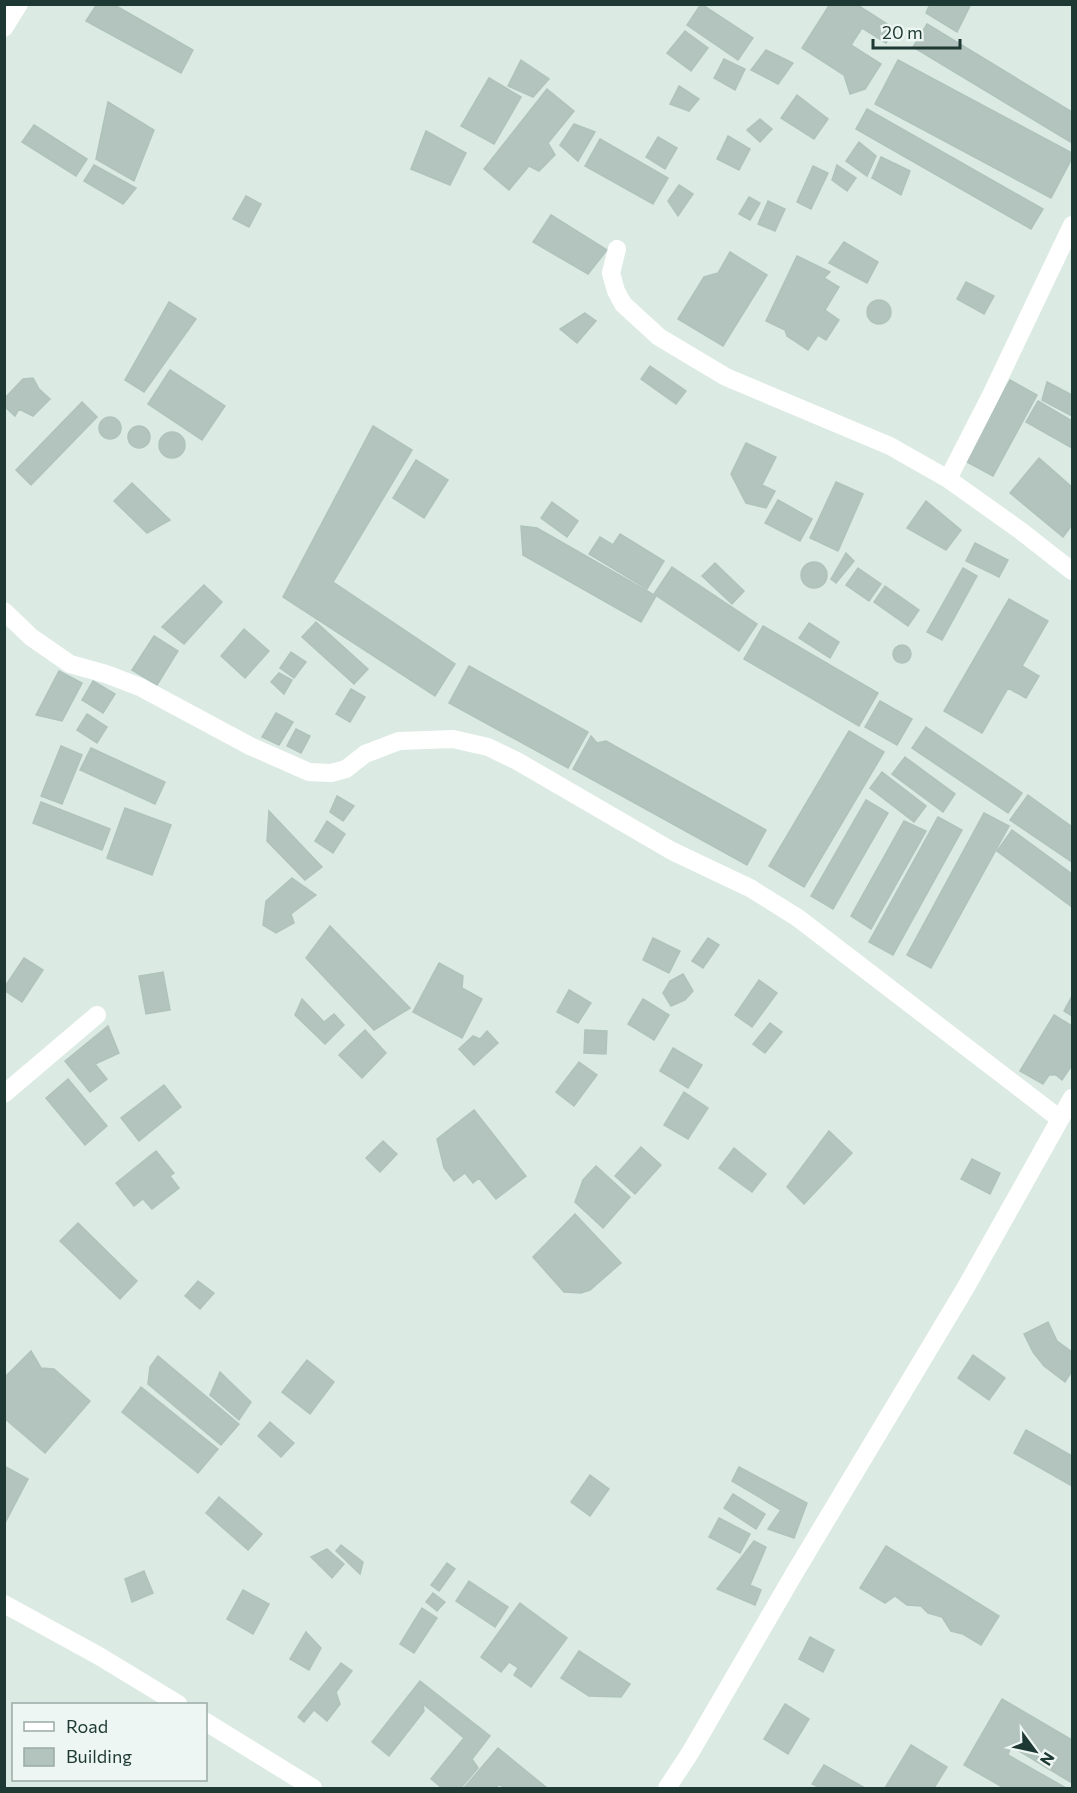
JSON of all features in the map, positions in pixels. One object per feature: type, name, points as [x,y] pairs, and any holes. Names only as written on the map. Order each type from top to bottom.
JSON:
[{"type":"street","points":[[4,28],[19,4]]},
{"type":"street","points":[[948,479],[1072,225]]},
{"type":"street","points":[[617,249],[611,273],[616,291],[623,304],[659,337],[726,377],[890,446],[948,479],[1072,571]]},
{"type":"street","points":[[4,611],[31,637],[70,664],[140,687],[250,746],[309,772],[331,773],[346,769],[365,754],[399,741],[453,739],[488,747],[672,851],[750,888],[798,918],[1060,1119]]},
{"type":"street","points":[[4,1094],[97,1015]]},
{"type":"street","points":[[668,1788],[966,1287],[1072,1098]]},
{"type":"street","points":[[4,1604],[99,1656],[176,1703]]},
{"type":"street","points":[[207,1723],[313,1788]]},
{"type":"building","points":[[97,4],[113,4],[193,50],[181,73],[86,21]]},
{"type":"building","points":[[701,4],[753,38],[738,60],[687,25]]},
{"type":"building","points":[[830,4],[856,4],[895,29],[886,43],[862,28],[851,45],[881,64],[865,89],[850,94],[844,75],[802,48]]},
{"type":"building","points":[[930,4],[971,4],[957,32],[926,13]]},
{"type":"building","points":[[927,24],[1072,112],[1072,143],[913,47]]},
{"type":"building","points":[[685,31],[708,48],[691,71],[667,53]]},
{"type":"building","points":[[766,50],[793,63],[778,84],[751,70]]},
{"type":"building","points":[[724,59],[745,69],[735,90],[714,78]]},
{"type":"building","points":[[521,60],[549,79],[533,97],[508,86]]},
{"type":"building","points":[[898,60],[1072,153],[1072,158],[1051,198],[875,104]]},
{"type":"building","points":[[489,78],[521,97],[494,144],[461,126]]},
{"type":"building","points":[[679,86],[699,99],[689,111],[670,104]]},
{"type":"building","points":[[547,89],[574,111],[548,143],[555,155],[539,171],[529,166],[509,190],[484,169]]},
{"type":"building","points":[[797,95],[828,119],[814,139],[781,118]]},
{"type":"building","points":[[108,102],[154,130],[134,181],[96,159]]},
{"type":"building","points":[[867,109],[1043,209],[1031,229],[856,129]]},
{"type":"building","points":[[760,119],[772,129],[760,142],[747,130]]},
{"type":"building","points":[[574,124],[595,132],[578,161],[560,145]]},
{"type":"building","points":[[34,125],[87,159],[76,176],[22,142]]},
{"type":"building","points":[[426,131],[466,153],[450,185],[411,169]]},
{"type":"building","points":[[728,136],[750,149],[739,170],[717,159]]},
{"type":"building","points":[[658,137],[677,148],[665,169],[646,157]]},
{"type":"building","points":[[600,139],[668,178],[653,204],[585,166]]},
{"type":"building","points":[[859,142],[876,156],[867,176],[846,161]]},
{"type":"building","points":[[881,157],[910,171],[901,195],[872,178]]},
{"type":"building","points":[[94,165],[136,188],[123,204],[84,181]]},
{"type":"building","points":[[837,165],[856,178],[847,191],[832,180]]},
{"type":"building","points":[[813,166],[828,173],[811,209],[797,202]]},
{"type":"building","points":[[679,185],[693,194],[678,216],[668,201]]},
{"type":"building","points":[[246,196],[261,204],[249,227],[233,219]]},
{"type":"building","points":[[749,197],[760,203],[750,220],[739,214]]},
{"type":"building","points":[[768,201],[785,209],[775,231],[758,224]]},
{"type":"building","points":[[551,215],[607,250],[588,274],[533,242]]},
{"type":"building","points":[[844,242],[878,262],[867,283],[829,263]]},
{"type":"building","points":[[730,252],[767,275],[723,346],[678,319],[704,277],[718,273]]},
{"type":"building","points":[[797,256],[830,272],[824,278],[839,287],[825,310],[839,320],[826,340],[818,335],[808,350],[787,336],[785,330],[766,321]]},
{"type":"building","points":[[966,282],[994,296],[984,314],[957,299]]},
{"type":"building","points":[[879,300],[888,303],[891,312],[888,321],[879,324],[870,321],[867,312],[870,303]]},
{"type":"building","points":[[169,302],[196,319],[144,392],[125,380]]},
{"type":"building","points":[[585,313],[596,321],[577,343],[560,329]]},
{"type":"building","points":[[650,366],[686,391],[676,404],[641,379]]},
{"type":"building","points":[[170,370],[225,406],[202,440],[148,404]]},
{"type":"building","points":[[33,378],[39,389],[50,399],[33,416],[19,409],[15,416],[4,406],[4,399],[23,379]]},
{"type":"building","points":[[1010,380],[1037,395],[993,476],[965,461]]},
{"type":"building","points":[[1047,382],[1072,395],[1072,416],[1042,400]]},
{"type":"building","points":[[1038,401],[1072,421],[1072,448],[1026,422]]},
{"type":"building","points":[[82,402],[97,417],[31,485],[16,470]]},
{"type":"building","points":[[110,417],[118,420],[121,428],[118,436],[110,439],[102,436],[99,428],[102,420]]},
{"type":"building","points":[[139,426],[147,429],[150,437],[147,445],[139,448],[131,445],[128,437],[131,429]]},
{"type":"building","points":[[373,426],[412,450],[333,582],[455,664],[435,696],[283,597]]},
{"type":"building","points":[[172,432],[181,436],[185,445],[181,454],[172,458],[163,454],[159,445],[163,436]]},
{"type":"building","points":[[746,443],[776,457],[762,485],[775,491],[766,508],[746,503],[731,474]]},
{"type":"building","points":[[1039,458],[1072,487],[1072,525],[1063,537],[1010,493]]},
{"type":"building","points":[[416,460],[448,480],[424,518],[393,498]]},
{"type":"building","points":[[836,482],[863,494],[838,551],[810,538]]},
{"type":"building","points":[[132,483],[170,520],[147,533],[114,501]]},
{"type":"building","points":[[778,500],[812,519],[800,541],[765,523]]},
{"type":"building","points":[[926,501],[961,530],[946,550],[907,528]]},
{"type":"building","points":[[552,502],[578,521],[567,537],[541,518]]},
{"type":"building","points":[[521,526],[537,528],[656,596],[641,622],[523,555]]},
{"type":"building","points":[[620,534],[664,561],[647,589],[589,554],[600,537],[613,545]]},
{"type":"building","points":[[975,543],[1008,560],[999,577],[966,561]]},
{"type":"building","points":[[846,553],[854,561],[836,583],[831,579]]},
{"type":"building","points":[[814,562],[823,566],[827,575],[823,584],[814,588],[805,584],[801,575],[805,566]]},
{"type":"building","points":[[715,563],[744,591],[732,604],[702,576]]},
{"type":"building","points":[[672,567],[757,624],[739,651],[654,594]]},
{"type":"building","points":[[858,568],[881,584],[869,601],[846,585]]},
{"type":"building","points":[[963,568],[977,576],[942,640],[927,632]]},
{"type":"building","points":[[204,585],[222,602],[184,644],[162,627]]},
{"type":"building","points":[[885,586],[919,610],[908,626],[874,602]]},
{"type":"building","points":[[1009,599],[1048,621],[1022,666],[1039,676],[1026,698],[1008,688],[982,733],[944,711]]},
{"type":"building","points":[[316,622],[368,669],[354,684],[302,637]]},
{"type":"building","points":[[809,623],[839,642],[830,658],[799,638]]},
{"type":"building","points":[[763,626],[878,693],[859,726],[744,659]]},
{"type":"building","points":[[244,629],[269,651],[245,678],[221,656]]},
{"type":"building","points":[[154,636],[178,651],[157,685],[132,670]]},
{"type":"building","points":[[902,645],[910,650],[911,654],[906,662],[902,663],[894,658],[893,654],[898,646]]},
{"type":"building","points":[[291,652],[306,662],[294,678],[280,668]]},
{"type":"building","points":[[469,666],[588,732],[568,768],[449,703]]},
{"type":"building","points":[[59,671],[82,683],[62,721],[36,715]]},
{"type":"building","points":[[279,673],[292,680],[284,694],[271,682]]},
{"type":"building","points":[[93,681],[115,694],[103,713],[82,700]]},
{"type":"building","points":[[351,689],[365,697],[350,722],[336,714]]},
{"type":"building","points":[[880,701],[912,719],[897,745],[865,727]]},
{"type":"building","points":[[276,713],[293,722],[279,745],[262,737]]},
{"type":"building","points":[[87,714],[107,727],[97,743],[77,730]]},
{"type":"building","points":[[926,727],[1022,793],[1008,813],[912,748]]},
{"type":"building","points":[[296,729],[310,736],[301,753],[287,746]]},
{"type":"building","points":[[849,731],[884,752],[804,887],[769,866]]},
{"type":"building","points":[[591,736],[597,743],[606,741],[766,830],[747,865],[573,769]]},
{"type":"building","points":[[61,746],[82,755],[62,804],[41,796]]},
{"type":"building","points":[[91,748],[165,782],[155,804],[80,770]]},
{"type":"building","points":[[905,757],[955,794],[943,812],[892,774]]},
{"type":"building","points":[[882,772],[926,806],[914,822],[870,788]]},
{"type":"building","points":[[1028,795],[1072,827],[1072,862],[1010,820]]},
{"type":"building","points":[[337,796],[354,806],[343,821],[330,812]]},
{"type":"building","points":[[866,800],[888,813],[833,909],[811,896]]},
{"type":"building","points":[[41,802],[110,829],[102,850],[33,823]]},
{"type":"building","points":[[125,808],[171,825],[152,875],[107,858]]},
{"type":"building","points":[[269,811],[322,867],[305,880],[267,841]]},
{"type":"building","points":[[984,813],[1009,826],[931,968],[907,955]]},
{"type":"building","points":[[938,817],[962,830],[893,955],[869,942]]},
{"type":"building","points":[[327,821],[345,834],[333,853],[315,841]]},
{"type":"building","points":[[904,821],[926,831],[871,929],[851,916]]},
{"type":"building","points":[[1012,830],[1072,874],[1072,907],[997,851]]},
{"type":"building","points":[[292,878],[316,895],[291,914],[294,923],[276,933],[263,925],[266,901]]},
{"type":"building","points":[[330,926],[410,1008],[374,1030],[306,958]]},
{"type":"building","points":[[653,938],[680,951],[669,973],[643,960]]},
{"type":"building","points":[[708,938],[719,945],[703,968],[692,961]]},
{"type":"building","points":[[24,958],[43,970],[22,1002],[4,988]]},
{"type":"building","points":[[439,963],[463,976],[462,988],[482,999],[462,1038],[413,1012]]},
{"type":"building","points":[[163,972],[170,1010],[146,1014],[139,976]]},
{"type":"building","points":[[683,974],[693,991],[685,1000],[671,1006],[663,993],[670,981]]},
{"type":"building","points":[[759,980],[777,993],[752,1027],[735,1015]]},
{"type":"building","points":[[569,990],[591,1003],[578,1023],[557,1012]]},
{"type":"building","points":[[1072,996],[1072,1016],[1064,1011]]},
{"type":"building","points":[[302,999],[324,1022],[334,1014],[344,1025],[325,1044],[295,1015]]},
{"type":"building","points":[[643,999],[669,1015],[654,1040],[628,1024]]},
{"type":"building","points":[[1054,1015],[1072,1026],[1072,1065],[1062,1080],[1056,1075],[1049,1075],[1043,1084],[1020,1071]]},
{"type":"building","points":[[770,1023],[782,1032],[765,1053],[753,1044]]},
{"type":"building","points":[[108,1026],[119,1053],[95,1064],[107,1079],[90,1092],[65,1061]]},
{"type":"building","points":[[365,1030],[386,1053],[362,1078],[339,1055]]},
{"type":"building","points":[[585,1030],[607,1031],[606,1054],[584,1053]]},
{"type":"building","points":[[487,1031],[498,1043],[474,1065],[459,1049],[473,1036],[480,1039]]},
{"type":"building","points":[[673,1048],[702,1065],[688,1088],[660,1071]]},
{"type":"building","points":[[579,1062],[597,1075],[574,1106],[556,1092]]},
{"type":"building","points":[[68,1079],[107,1126],[85,1145],[46,1098]]},
{"type":"building","points":[[164,1085],[181,1107],[139,1141],[121,1118]]},
{"type":"building","points":[[684,1092],[708,1108],[688,1139],[664,1125]]},
{"type":"building","points":[[474,1110],[526,1176],[496,1199],[479,1178],[473,1183],[465,1173],[454,1181],[444,1168],[437,1139]]},
{"type":"building","points":[[829,1131],[852,1153],[804,1204],[787,1187]]},
{"type":"building","points":[[383,1141],[397,1154],[380,1172],[366,1158]]},
{"type":"building","points":[[641,1147],[661,1165],[635,1194],[615,1176]]},
{"type":"building","points":[[734,1148],[766,1174],[752,1192],[719,1168]]},
{"type":"building","points":[[156,1151],[174,1173],[170,1176],[179,1188],[152,1209],[143,1199],[134,1206],[116,1183]]},
{"type":"building","points":[[972,1159],[1000,1173],[990,1194],[961,1179]]},
{"type":"building","points":[[596,1166],[630,1197],[603,1228],[575,1202],[583,1180]]},
{"type":"building","points":[[575,1214],[621,1263],[590,1290],[581,1293],[564,1292],[533,1257]]},
{"type":"building","points":[[78,1223],[137,1281],[120,1299],[60,1241]]},
{"type":"building","points":[[198,1281],[214,1293],[200,1309],[185,1296]]},
{"type":"building","points":[[1048,1322],[1057,1341],[1072,1352],[1072,1371],[1065,1382],[1044,1366],[1033,1352],[1024,1334]]},
{"type":"building","points":[[31,1351],[41,1368],[54,1369],[90,1401],[45,1453],[4,1418],[4,1378]]},
{"type":"building","points":[[973,1355],[1005,1378],[989,1400],[958,1378]]},
{"type":"building","points":[[158,1356],[239,1424],[221,1445],[148,1384],[150,1367]]},
{"type":"building","points":[[307,1360],[334,1382],[310,1414],[282,1392]]},
{"type":"building","points":[[220,1372],[251,1402],[239,1420],[210,1395]]},
{"type":"building","points":[[141,1387],[218,1449],[198,1473],[122,1412]]},
{"type":"building","points":[[270,1422],[294,1443],[281,1457],[258,1436]]},
{"type":"building","points":[[1026,1430],[1072,1456],[1072,1486],[1014,1453]]},
{"type":"building","points":[[4,1466],[28,1479],[4,1525]]},
{"type":"building","points":[[739,1467],[807,1503],[794,1538],[768,1529],[781,1510],[732,1481]]},
{"type":"building","points":[[590,1475],[609,1489],[590,1516],[571,1502]]},
{"type":"building","points":[[733,1494],[765,1514],[756,1529],[724,1508]]},
{"type":"building","points":[[219,1497],[262,1534],[248,1550],[206,1513]]},
{"type":"building","points":[[719,1518],[750,1534],[740,1553],[709,1537]]},
{"type":"building","points":[[754,1541],[766,1547],[750,1585],[761,1590],[755,1605],[717,1589]]},
{"type":"building","points":[[341,1545],[363,1562],[360,1574],[336,1551]]},
{"type":"building","points":[[886,1546],[999,1616],[981,1645],[963,1634],[951,1631],[942,1617],[928,1613],[921,1606],[907,1605],[895,1596],[885,1603],[860,1588]]},
{"type":"building","points":[[327,1549],[344,1564],[332,1578],[311,1557]]},
{"type":"building","points":[[447,1563],[455,1569],[439,1591],[431,1585]]},
{"type":"building","points":[[144,1571],[153,1593],[132,1602],[125,1579]]},
{"type":"building","points":[[469,1581],[508,1607],[495,1627],[456,1601]]},
{"type":"building","points":[[243,1590],[269,1604],[253,1634],[227,1619]]},
{"type":"building","points":[[433,1593],[445,1602],[437,1611],[426,1602]]},
{"type":"building","points":[[520,1603],[567,1638],[531,1687],[514,1675],[518,1668],[509,1662],[501,1672],[481,1657]]},
{"type":"building","points":[[422,1608],[437,1618],[414,1653],[400,1644]]},
{"type":"building","points":[[306,1632],[321,1648],[309,1670],[290,1659]]},
{"type":"building","points":[[810,1637],[834,1650],[823,1672],[799,1659]]},
{"type":"building","points":[[579,1651],[630,1684],[621,1697],[589,1696],[561,1678]]},
{"type":"building","points":[[341,1663],[352,1671],[336,1692],[340,1704],[327,1721],[314,1710],[304,1722],[298,1717]]},
{"type":"building","points":[[420,1681],[490,1736],[472,1759],[478,1768],[461,1788],[442,1788],[431,1779],[464,1738],[423,1704],[424,1711],[389,1756],[372,1742]]},
{"type":"building","points":[[1002,1699],[1072,1740],[1072,1783],[1011,1746],[1008,1755],[1066,1788],[1004,1788],[964,1765]]},
{"type":"building","points":[[785,1704],[809,1719],[788,1754],[764,1739]]},
{"type":"building","points":[[911,1745],[947,1767],[934,1788],[885,1788]]},
{"type":"building","points":[[498,1748],[547,1788],[504,1788],[499,1784],[496,1788],[464,1788]]},
{"type":"building","points":[[824,1765],[865,1788],[820,1788],[812,1784]]}]
